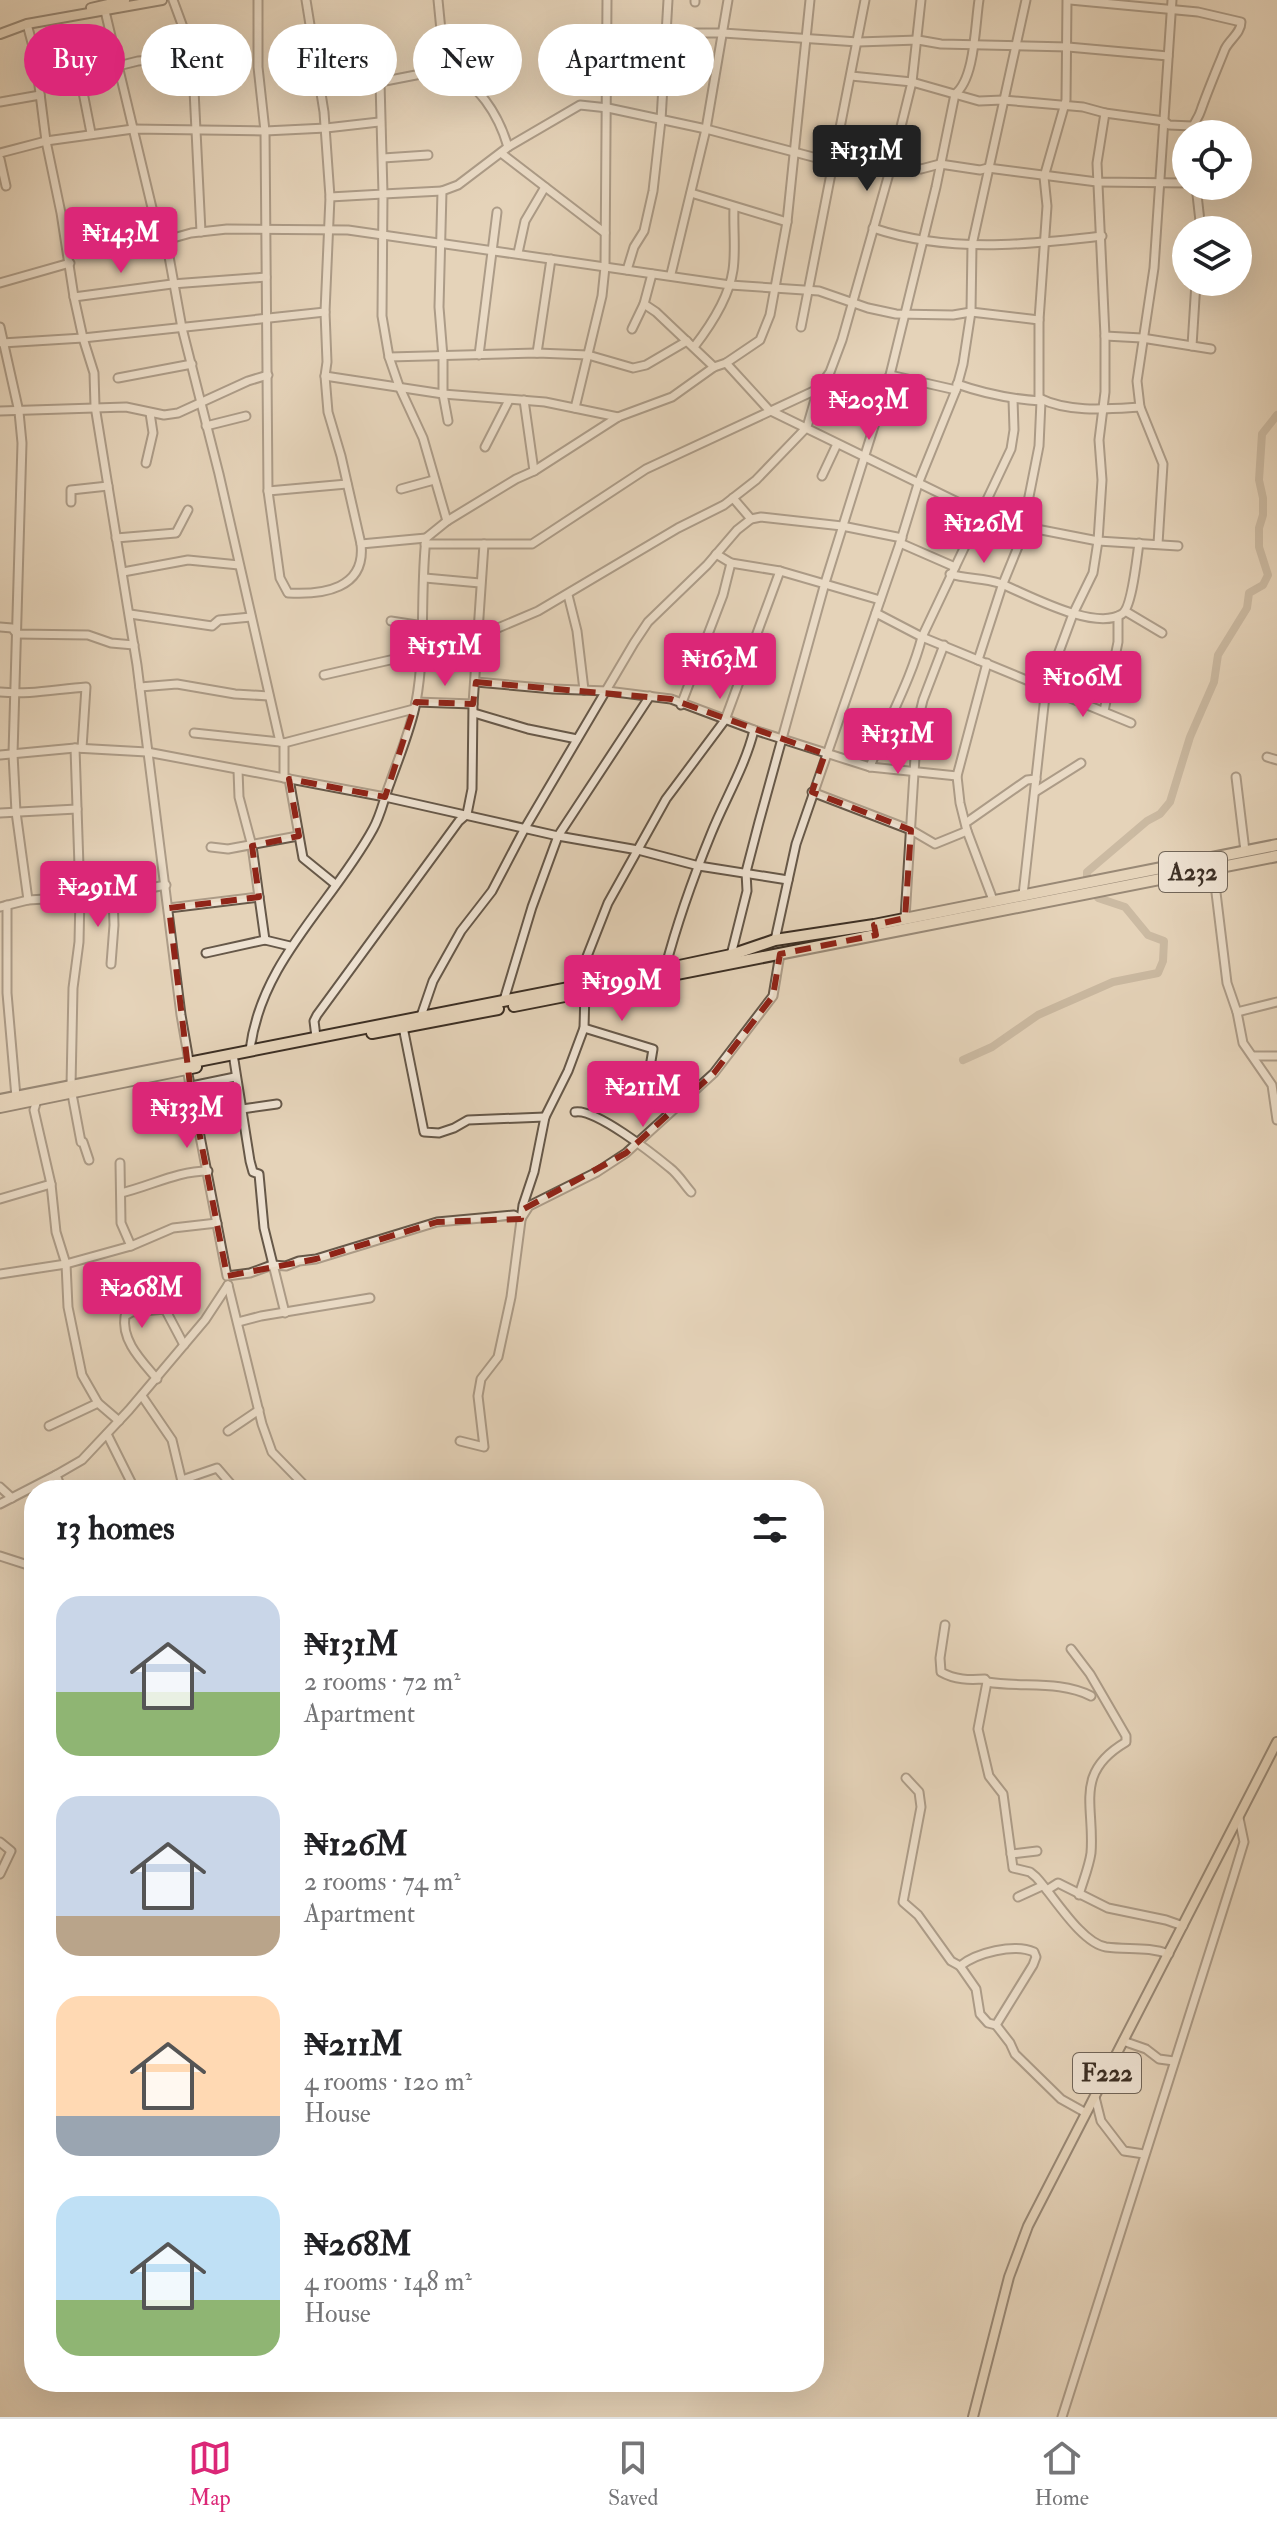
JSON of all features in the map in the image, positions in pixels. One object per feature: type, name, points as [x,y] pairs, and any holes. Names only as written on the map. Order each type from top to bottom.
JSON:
[{"type":"highway","name":"A232","points":[[0,1100],[144,1079],[188,1065],[234,1060],[421,1016],[780,954],[875,930],[1073,891],[1119,877],[1245,851],[1273,851]]},
{"type":"highway","name":"A232","points":[[601,985],[731,955],[775,940],[875,930],[905,918],[1023,895],[1109,890],[1213,868],[1273,851]]},
{"type":"highway","name":"A232","points":[[0,1107],[250,1050],[316,1037],[403,1027],[582,988]]},
{"type":"main road","points":[[27,24],[125,0]]},
{"type":"main road","points":[[0,32],[102,5],[162,0]]},
{"type":"main road","points":[[0,32],[24,25]]},
{"type":"main road","name":"F222","points":[[973,2417],[993,2331],[1018,2249],[1277,1742]]},
{"type":"street","points":[[173,0],[184,24]]},
{"type":"street","points":[[258,0],[258,67],[265,131],[268,491],[280,578],[288,593],[332,591],[342,587],[360,565],[361,544],[328,412],[325,312],[330,197],[326,128],[306,0]]},
{"type":"street","points":[[438,0],[445,71],[458,74],[494,112],[508,147]]},
{"type":"street","points":[[607,0],[608,24]]},
{"type":"street","points":[[668,0],[668,24]]},
{"type":"street","points":[[671,274],[706,129],[728,0]]},
{"type":"street","points":[[250,1050],[270,982],[290,946],[375,827],[415,706],[423,626],[425,541],[447,521],[534,471],[618,417],[672,397],[760,340],[770,315],[787,222],[810,0]]},
{"type":"street","points":[[801,327],[865,0]]},
{"type":"street","points":[[479,636],[568,595],[733,498],[786,452],[807,427],[818,389],[830,372],[842,340],[892,163],[912,82],[921,0]]},
{"type":"street","points":[[731,955],[747,891],[746,872],[825,583],[890,375],[955,94],[964,86],[974,44],[979,0]]},
{"type":"street","points":[[775,940],[796,844],[812,792],[966,352],[971,312],[972,245],[1026,0]]},
{"type":"street","points":[[993,900],[960,803],[957,776],[1002,586],[1024,527],[1039,446],[1039,320],[1047,206],[1044,177],[1064,106],[1068,0],[1217,16],[1243,25],[1225,49],[1197,120]]},
{"type":"street","points":[[1158,544],[1163,464],[1140,407],[1137,381],[1154,268],[1172,0]]},
{"type":"street","points":[[714,33],[858,42],[918,40],[941,44],[1068,47],[1168,56]]},
{"type":"street","points":[[413,76],[380,82],[382,316],[389,357],[423,438],[447,521]]},
{"type":"street","points":[[851,76],[912,82],[979,101],[1083,107],[1164,121],[1172,126]]},
{"type":"street","points":[[125,95],[153,212],[166,240],[182,328],[282,743],[303,858],[335,884]]},
{"type":"street","points":[[0,102],[34,96]]},
{"type":"street","points":[[40,96],[74,297],[94,373],[95,406],[140,687],[190,1085],[228,1285],[259,1410],[272,1452],[298,1480]]},
{"type":"street","points":[[84,96],[91,133]]},
{"type":"street","points":[[194,96],[201,232]]},
{"type":"street","points":[[575,408],[605,267],[608,96]]},
{"type":"street","points":[[627,270],[649,217],[663,96]]},
{"type":"street","points":[[330,197],[442,191],[458,185],[508,147],[580,105],[706,129],[832,162],[868,166],[892,163],[921,169],[940,164],[1097,182],[1172,183]]},
{"type":"street","points":[[1023,895],[1046,687],[1073,614],[1093,573],[1098,541],[1102,480],[1099,440],[1105,336],[1097,163],[1105,113]]},
{"type":"street","points":[[0,153],[46,141],[133,129],[265,131],[379,122]]},
{"type":"street","points":[[501,153],[605,233]]},
{"type":"street","points":[[383,158],[428,155]]},
{"type":"street","points":[[0,159],[6,186]]},
{"type":"street","points":[[518,253],[525,221],[545,187]]},
{"type":"street","points":[[442,191],[439,307],[443,394],[448,421]]},
{"type":"street","points":[[691,193],[787,222]]},
{"type":"street","points":[[694,347],[716,315],[730,285],[734,267],[734,208]]},
{"type":"street","points":[[101,225],[153,212]]},
{"type":"street","points":[[479,355],[497,212]]},
{"type":"street","points":[[873,228],[923,240],[972,245],[1046,243],[1102,236]]},
{"type":"street","points":[[166,240],[201,232],[242,229],[329,229],[442,242],[730,285],[819,291],[868,308],[906,313],[953,315],[971,312],[1039,320]]},
{"type":"street","points":[[537,353],[551,259]]},
{"type":"street","points":[[0,283],[70,263]]},
{"type":"street","points":[[632,329],[644,304],[652,274]]},
{"type":"street","points":[[74,297],[172,284],[266,277]]},
{"type":"street","points":[[1192,346],[1195,296]]},
{"type":"street","points":[[644,304],[714,367]]},
{"type":"street","points":[[2,343],[83,338],[325,312]]},
{"type":"street","points":[[0,327],[19,412],[22,478],[17,538],[13,754],[16,812],[28,900]]},
{"type":"street","points":[[1105,336],[1142,338],[1211,349]]},
{"type":"street","points":[[389,357],[537,353],[588,355],[633,368],[646,365],[687,341]]},
{"type":"street","points":[[726,363],[769,410],[982,514],[1024,527],[1098,541],[1178,546]]},
{"type":"street","points":[[118,378],[192,364]]},
{"type":"street","points":[[0,411],[95,406],[178,413],[268,375]]},
{"type":"street","points":[[890,375],[1051,404],[1103,409],[1140,407]]},
{"type":"street","points":[[325,376],[443,394],[524,400],[618,417]]},
{"type":"street","points":[[361,544],[425,541],[532,544],[646,469],[818,389]]},
{"type":"street","points":[[870,767],[891,713],[914,670],[922,637],[1011,449],[1013,399]]},
{"type":"street","points":[[485,447],[509,400]]},
{"type":"street","points":[[524,400],[534,471]]},
{"type":"street","points":[[146,463],[153,433],[150,413]]},
{"type":"street","points":[[206,426],[246,416]]},
{"type":"street","points":[[822,476],[837,444]]},
{"type":"street","points":[[401,489],[434,480]]},
{"type":"street","points":[[268,491],[347,484]]},
{"type":"street","points":[[71,502],[71,490],[108,486]]},
{"type":"street","points":[[733,498],[751,519]]},
{"type":"street","points":[[116,538],[176,533],[188,510]]},
{"type":"street","points":[[421,1016],[433,981],[461,931],[492,891],[525,828],[648,622],[751,519],[761,517],[842,526],[901,541],[953,571],[1002,586],[1073,614],[1098,617],[1121,614],[1162,633]]},
{"type":"street","points":[[1104,711],[1121,614],[1139,543]]},
{"type":"street","points":[[316,1037],[314,1021],[317,1015],[467,814],[472,789],[484,544]]},
{"type":"street","points":[[716,554],[731,563],[780,571],[880,600]]},
{"type":"street","points":[[123,572],[188,560],[239,565]]},
{"type":"street","points":[[681,705],[723,595],[731,563]]},
{"type":"street","points":[[460,1441],[484,1447],[478,1396],[481,1379],[498,1357],[511,1297],[521,1219],[545,1117],[568,1071],[584,1028],[582,988],[592,943],[608,903],[666,799],[725,720],[780,571]]},
{"type":"street","points":[[425,578],[480,583]]},
{"type":"street","points":[[568,595],[577,631],[584,690]]},
{"type":"street","points":[[876,613],[922,637],[1131,723]]},
{"type":"street","points":[[130,614],[212,626],[219,620],[251,617]]},
{"type":"street","points":[[391,621],[423,626]]},
{"type":"street","points":[[0,627],[12,628],[17,634],[88,635],[111,643],[134,645]]},
{"type":"street","points":[[905,918],[917,725],[944,645]]},
{"type":"street","points":[[324,675],[421,653]]},
{"type":"street","points":[[476,682],[607,691],[671,699],[754,730],[870,767],[957,776]]},
{"type":"street","points":[[140,687],[177,684],[235,694],[269,696]]},
{"type":"street","points":[[0,692],[86,687],[78,748],[80,896],[79,942],[73,988],[71,1090],[89,1160]]},
{"type":"street","points":[[504,1000],[532,907],[558,836],[650,696]]},
{"type":"street","points":[[194,733],[282,743],[415,706],[474,709],[528,729],[577,739]]},
{"type":"street","points":[[665,969],[681,914],[750,748],[754,730]]},
{"type":"street","points":[[0,755],[78,748],[147,752],[385,797],[558,836],[638,850],[699,866],[788,880]]},
{"type":"street","points":[[1267,757],[1277,760]]},
{"type":"street","points":[[1035,792],[1081,763]]},
{"type":"street","points":[[238,770],[239,797],[252,846],[265,940]]},
{"type":"street","points":[[1236,777],[1245,851]]},
{"type":"street","points":[[812,792],[911,830],[935,844],[967,826],[1027,780],[1036,779]]},
{"type":"street","points":[[0,813],[77,809]]},
{"type":"street","points":[[211,847],[228,849],[252,846],[298,836]]},
{"type":"street","points":[[1213,868],[1227,983],[1243,1043],[1272,1085],[1277,1120]]},
{"type":"street","points":[[16,1097],[3,993],[3,906],[28,900],[113,895],[166,885]]},
{"type":"street","points":[[111,964],[113,895]]},
{"type":"street","points":[[169,908],[259,897]]},
{"type":"street","points":[[206,953],[265,940],[290,946]]},
{"type":"street","points":[[526,1206],[597,1172],[626,1153],[714,1073],[773,996],[780,954]]},
{"type":"street","points":[[1237,1012],[1277,1002]]},
{"type":"street","points":[[403,1027],[424,1132],[439,1133],[468,1120],[545,1117]]},
{"type":"street","points":[[584,1028],[653,1049],[647,1085],[652,1096]]},
{"type":"street","points":[[1253,1056],[1277,1056]]},
{"type":"street","points":[[234,1060],[253,1172],[259,1174],[264,1228],[285,1313]]},
{"type":"street","points":[[144,1079],[148,1095],[235,1077]]},
{"type":"street","points":[[636,1096],[652,1096],[674,1108]]},
{"type":"street","points":[[37,1100],[34,1107],[51,1184],[56,1232],[66,1264],[68,1307],[82,1375],[98,1403],[119,1421]]},
{"type":"street","points":[[242,1109],[277,1104]]},
{"type":"street","points":[[575,1112],[590,1114],[607,1122],[670,1167],[691,1192]]},
{"type":"street","points":[[120,1163],[121,1223],[131,1246]]},
{"type":"street","points":[[121,1193],[165,1181],[181,1173],[208,1171]]},
{"type":"street","points":[[0,1199],[51,1184]]},
{"type":"street","points":[[227,1276],[316,1259],[437,1222],[514,1215],[521,1219]]},
{"type":"street","points":[[0,1274],[66,1264],[131,1246],[173,1228],[217,1223]]},
{"type":"street","points":[[46,1480],[82,1460],[107,1434],[157,1379],[228,1285]]},
{"type":"street","points":[[238,1322],[370,1298]]},
{"type":"street","points":[[157,1379],[132,1349],[125,1316],[132,1312],[165,1309],[184,1345]]},
{"type":"street","points":[[142,1396],[172,1440],[182,1480],[217,1468],[227,1480]]},
{"type":"street","points":[[49,1426],[98,1403]]},
{"type":"street","points":[[228,1431],[259,1410]]},
{"type":"street","points":[[107,1434],[130,1480]]},
{"type":"street","points":[[56,1475],[58,1480]]},
{"type":"street","points":[[0,1487],[12,1498]]},
{"type":"street","points":[[0,1504],[24,1492]]},
{"type":"street","points":[[0,1556],[24,1564]]},
{"type":"street","points":[[945,1625],[941,1672],[950,1677],[985,1679],[987,1682],[1022,1687],[1058,1685],[1091,1696]]},
{"type":"street","points":[[1071,1649],[1090,1674],[1126,1736],[1126,1742],[1101,1765],[1090,1784],[1090,1857],[1079,1895]]},
{"type":"street","points":[[987,1682],[978,1729],[989,1776],[1003,1794],[1013,1868],[1030,1872],[1094,1942],[1106,1947],[1154,1949],[1169,1954]]},
{"type":"street","points":[[906,1778],[919,1792],[921,1807],[903,1902],[918,1915],[951,1961],[960,1966],[976,1989],[980,2014],[988,2023],[996,2025],[1015,2054],[1061,2099],[1086,2113]]},
{"type":"street","points":[[1062,2417],[1244,1842],[1239,1818]]},
{"type":"street","points":[[0,1842],[11,1851],[0,1874]]},
{"type":"street","points":[[1011,1854],[1037,1851]]},
{"type":"street","points":[[1018,1897],[1056,1882],[1108,1908],[1183,1926]]},
{"type":"street","points":[[960,1966],[971,1957],[984,1954],[1019,1949],[1034,1952],[1033,1965],[996,2025]]},
{"type":"street","points":[[1123,2041],[1146,2049],[1159,2059],[1174,2061]]},
{"type":"street","points":[[1095,2097],[1101,2121],[1124,2151],[1144,2154]]},
{"type":"highlighted area","points":[[476,682],[671,699],[825,754],[812,792],[911,830],[905,918],[874,925],[876,935],[780,954],[773,996],[714,1073],[626,1153],[522,1210],[521,1219],[437,1222],[316,1259],[227,1276],[190,1085],[169,908],[259,897],[252,846],[299,836],[289,779],[385,797],[416,702],[473,704]]},
{"type":"waterway","points":[[963,1060],[992,1047],[1038,1015],[1113,982],[1158,973],[1163,961],[1164,941],[1148,935],[1125,907],[1098,898],[1099,892],[1087,885],[1087,872],[1147,821],[1160,814],[1170,802],[1190,737],[1214,682],[1218,655],[1247,608],[1249,593],[1263,585],[1268,575],[1259,547],[1263,515],[1259,480],[1262,434],[1277,415]]}]
